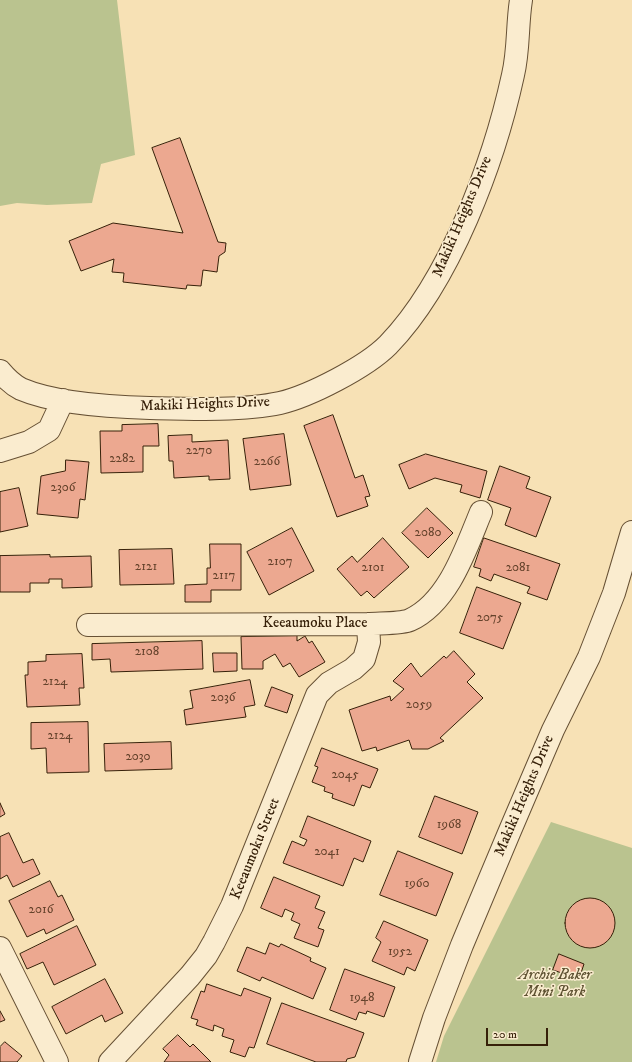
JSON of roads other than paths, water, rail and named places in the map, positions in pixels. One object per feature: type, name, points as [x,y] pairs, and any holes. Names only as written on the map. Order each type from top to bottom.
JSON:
[{"type":"street","name":"Makiki Heights Drive","points":[[0,371],[19,388],[63,400],[122,407],[258,407],[306,395],[328,385],[386,347],[427,296],[442,269],[481,181],[504,112],[514,73],[521,0]]},
{"type":"street","points":[[0,451],[29,442],[49,430],[63,400]]},
{"type":"street","name":"Keeaumoku Place","points":[[88,625],[368,624],[409,620],[426,610],[449,582],[461,559],[481,512]]},
{"type":"street","name":"Makiki Heights Drive","points":[[420,1062],[434,1018],[462,945],[506,840],[553,730],[590,657],[614,593],[632,532]]},
{"type":"street","name":"Keeaumoku Street","points":[[110,1062],[190,976],[206,956],[226,920],[281,788],[317,695],[329,683],[353,669],[364,659],[369,642],[368,624]]},
{"type":"street","points":[[0,948],[57,1062]]},
{"type":"park label","name":"Archie Baker Mini Park","points":[[555,984]]}]
